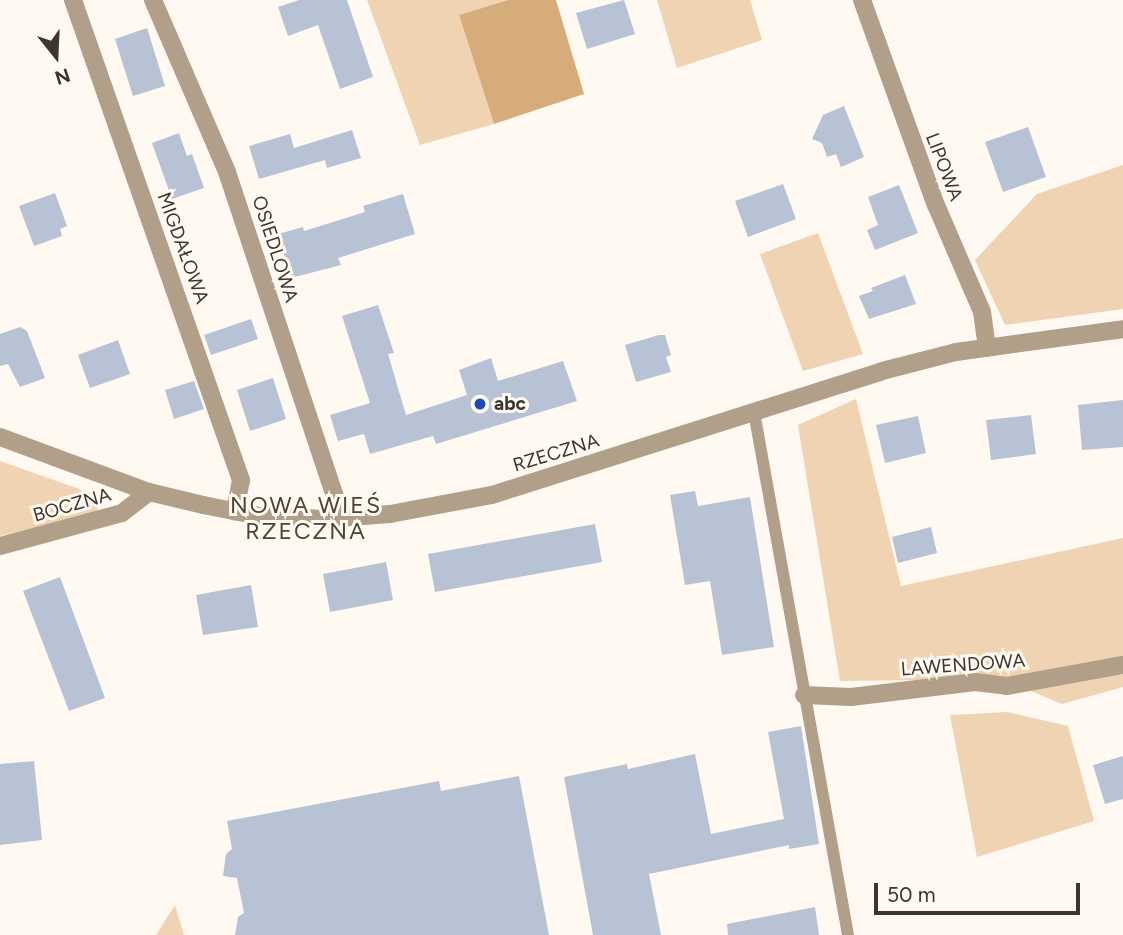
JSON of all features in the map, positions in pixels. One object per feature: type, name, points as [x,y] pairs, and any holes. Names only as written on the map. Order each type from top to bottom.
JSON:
[{"type":"street","name":"MIGDAŁOWA","points":[[73,0],[241,480],[235,511]]},
{"type":"street","name":"OSIEDLOWA","points":[[153,0],[228,172],[342,518]]},
{"type":"street","name":"LIPOWA","points":[[862,0],[936,205],[982,312],[987,348]]},
{"type":"street","name":"RZECZNA","points":[[0,437],[149,492],[259,516],[342,518],[403,512],[492,495],[882,371],[987,348],[1123,329]]},
{"type":"street","name":"BOCZNA","points":[[0,546],[122,513],[149,492]]},
{"type":"street","name":"LAWENDOWA","points":[[804,695],[851,697],[975,682],[1007,685],[1123,665]]},
{"type":"lane","points":[[754,412],[848,935]]},
{"type":"shaded area","points":[[367,0],[508,0],[459,15],[494,124],[420,145]]},
{"type":"shaded area","points":[[508,0],[556,0],[584,94],[494,124],[459,15]]},
{"type":"shaded area","points":[[657,0],[750,0],[762,40],[677,68]]},
{"type":"shaded area","points":[[1123,165],[1123,309],[1005,325],[975,260],[1037,194]]},
{"type":"shaded area","points":[[818,233],[863,354],[803,371],[760,254]]},
{"type":"shaded area","points":[[856,399],[901,586],[1123,538],[1123,687],[1062,704],[1002,679],[840,681],[798,425]]},
{"type":"shaded area","points":[[0,461],[99,496],[97,513],[0,536]]},
{"type":"shaded area","points":[[1007,712],[1068,726],[1094,821],[977,857],[950,715]]},
{"type":"shaded area","points":[[175,905],[184,935],[156,935]]},
{"type":"building","points":[[299,0],[347,0],[373,77],[340,89],[318,25],[288,36],[278,7]]},
{"type":"building","points":[[624,0],[635,34],[587,49],[576,13]]},
{"type":"building","points":[[147,28],[165,86],[133,96],[115,39]]},
{"type":"building","points":[[844,106],[864,157],[841,167],[836,154],[827,157],[822,143],[812,139],[823,115]]},
{"type":"building","points":[[1028,127],[1046,177],[1003,192],[985,142]]},
{"type":"building","points":[[352,130],[361,158],[327,168],[325,160],[259,179],[249,146],[290,134],[294,148]]},
{"type":"building","points":[[179,133],[187,156],[192,154],[204,188],[172,199],[152,143]]},
{"type":"building","points":[[783,184],[796,219],[748,237],[735,201]]},
{"type":"building","points":[[899,185],[918,233],[875,250],[867,230],[878,225],[868,197]]},
{"type":"building","points":[[55,193],[67,226],[60,229],[62,236],[34,246],[19,206]]},
{"type":"building","points":[[403,194],[415,234],[338,258],[341,265],[291,278],[278,234],[303,227],[304,231],[365,212],[363,206]]},
{"type":"building","points":[[905,275],[916,304],[869,319],[859,296],[873,291],[871,288]]},
{"type":"building","points":[[378,305],[394,353],[388,354],[406,415],[467,395],[459,370],[491,358],[498,381],[563,361],[577,401],[436,444],[433,436],[370,454],[364,434],[338,441],[330,415],[370,403],[342,316]]},
{"type":"building","points":[[251,319],[258,339],[211,355],[204,335]]},
{"type":"building","points":[[20,327],[27,331],[45,378],[20,387],[8,364],[0,366],[0,334]]},
{"type":"building","points":[[665,335],[671,355],[666,357],[671,372],[636,382],[625,345]]},
{"type":"building","points":[[118,340],[130,374],[90,388],[78,355]]},
{"type":"building","points":[[273,378],[286,419],[250,431],[237,390]]},
{"type":"building","points":[[194,381],[204,409],[174,419],[165,390]]},
{"type":"building","points":[[1123,400],[1123,447],[1082,450],[1078,405]]},
{"type":"building","points":[[1031,415],[1036,454],[991,460],[986,420]]},
{"type":"building","points":[[918,416],[926,453],[885,463],[876,425]]},
{"type":"building","points":[[695,491],[698,506],[750,497],[774,647],[722,655],[710,581],[685,585],[670,495]]},
{"type":"building","points":[[595,524],[602,562],[435,592],[428,554]]},
{"type":"building","points":[[931,527],[937,553],[898,563],[892,537]]},
{"type":"building","points":[[386,562],[393,600],[330,612],[323,574]]},
{"type":"building","points":[[60,577],[105,698],[69,711],[23,591]]},
{"type":"building","points":[[251,585],[258,627],[203,635],[196,595]]},
{"type":"building","points":[[801,726],[819,844],[789,849],[789,845],[649,874],[661,935],[593,935],[564,777],[627,764],[628,769],[695,754],[711,834],[784,819],[768,732]]},
{"type":"building","points":[[1123,756],[1123,799],[1105,804],[1093,765]]},
{"type":"building","points":[[34,761],[42,840],[0,845],[0,764]]},
{"type":"building","points":[[519,776],[549,935],[235,935],[238,917],[244,913],[237,878],[223,876],[226,854],[232,849],[227,821],[439,781],[441,791]]},
{"type":"building","points":[[815,907],[819,935],[728,935],[727,924]]},
{"type":"place","name":"abc","points":[[480,404]]},
{"type":"district","name":"NOWA WIEŚ RZECZNA","points":[[306,518]]}]
